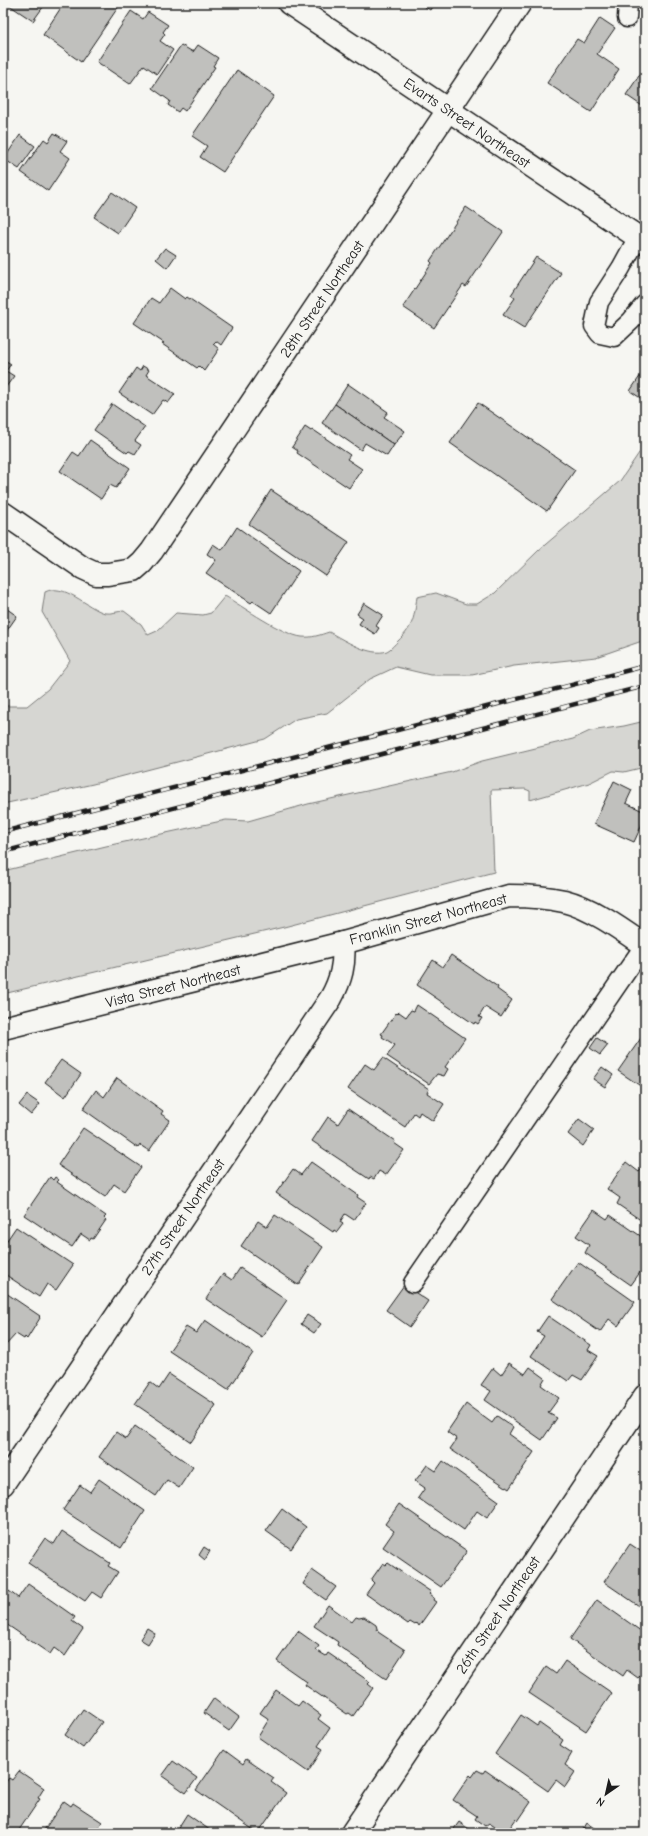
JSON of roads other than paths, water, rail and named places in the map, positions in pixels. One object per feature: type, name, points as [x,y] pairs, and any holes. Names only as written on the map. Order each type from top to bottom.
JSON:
[{"type":"street","name":"Evarts Street Northeast","points":[[289,3],[641,240]]},
{"type":"street","name":"28th Street Northeast","points":[[3,513],[83,568],[96,574],[108,574],[134,570],[142,564],[520,3]]},
{"type":"street","name":"Franklin Street Northeast","points":[[343,943],[509,896],[538,896],[566,902],[604,919],[644,946]]},
{"type":"street","name":"Vista Street Northeast","points":[[3,1028],[343,943]]},
{"type":"street","name":"27th Street Northeast","points":[[3,1484],[331,998],[343,971],[343,943]]},
{"type":"street","name":"26th Street Northeast","points":[[352,1833],[645,1396]]},
{"type":"lane","points":[[641,240],[599,302],[594,326],[600,334],[614,337],[631,321],[645,304]]},
{"type":"lane","points":[[413,1283],[644,946]]},
{"type":"railway","points":[[3,832],[645,666]]},
{"type":"railway","points":[[3,852],[645,686]]}]
